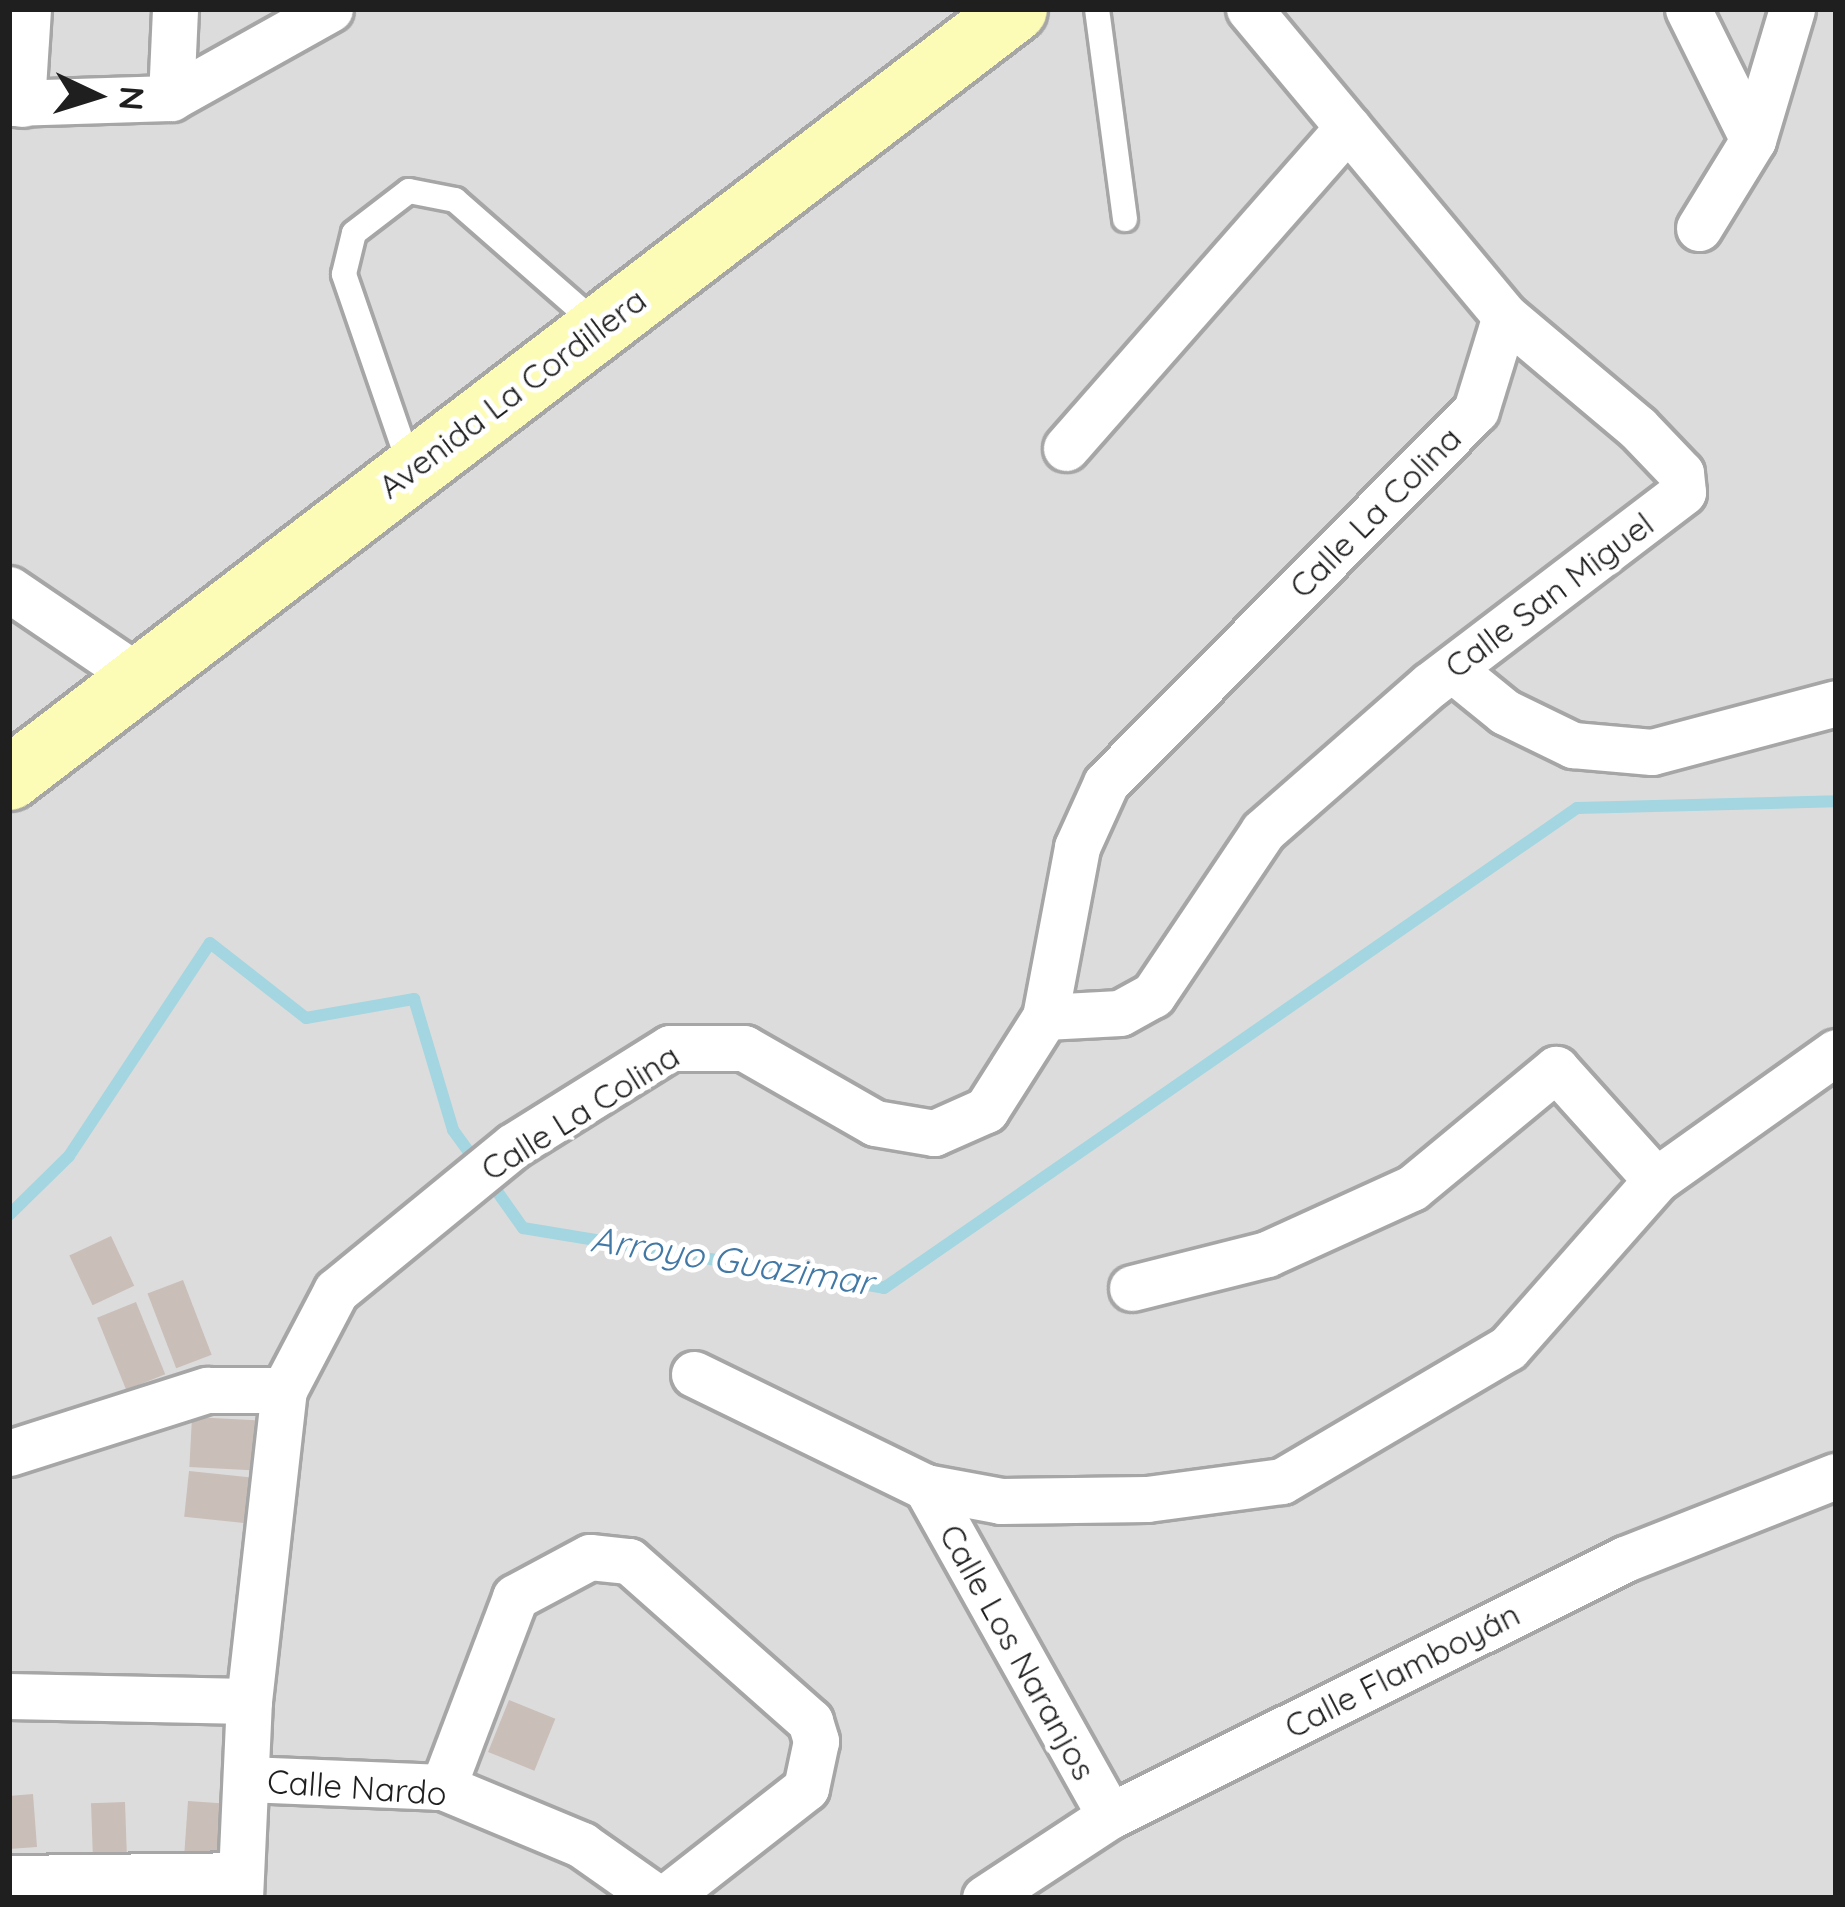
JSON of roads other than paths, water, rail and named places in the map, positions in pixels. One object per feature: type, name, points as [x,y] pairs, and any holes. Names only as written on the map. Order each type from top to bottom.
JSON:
[{"type":"main road","name":"Avenida La Cordillera","points":[[9,778],[1015,9]]},
{"type":"street","points":[[28,9],[16,103],[171,98],[330,9]]},
{"type":"street","points":[[171,98],[175,9]]},
{"type":"street","name":"Calle San Miguel","points":[[1046,1017],[1120,1013],[1153,995],[1263,831],[1452,669],[1683,493],[1681,473],[1638,428],[1505,316],[1249,9]]},
{"type":"street","points":[[1688,9],[1753,140]]},
{"type":"street","points":[[1699,228],[1753,140],[1792,9]]},
{"type":"street","points":[[1066,448],[1348,127]]},
{"type":"street","name":"Calle La Colina","points":[[240,1887],[249,1701],[284,1390],[337,1291],[514,1146],[670,1048],[708,1041],[744,1048],[875,1124],[934,1133],[986,1110],[1046,1017],[1077,847],[1106,784],[1476,410],[1505,316]]},
{"type":"street","points":[[9,589],[140,678]]},
{"type":"street","points":[[1452,669],[1505,712],[1573,745],[1632,750],[1836,703]]},
{"type":"street","points":[[694,1374],[926,1487],[1001,1501],[1147,1499],[1282,1480],[1508,1348],[1656,1180],[1836,1052]]},
{"type":"street","points":[[1132,1288],[1267,1254],[1412,1188],[1556,1069],[1656,1180]]},
{"type":"street","points":[[9,1453],[206,1390],[284,1390]]},
{"type":"street","name":"Calle Flamboyán","points":[[985,1898],[1049,1880],[1110,1816],[1625,1559],[1836,1476]]},
{"type":"street","name":"Calle Los Naranjos","points":[[926,1487],[1110,1816]]},
{"type":"street","points":[[442,1787],[515,1597],[590,1557],[629,1561],[810,1721],[816,1741],[806,1788],[661,1898]]},
{"type":"street","points":[[9,1696],[249,1701]]},
{"type":"street","name":"Calle Nardo","points":[[246,1779],[442,1787],[582,1844],[661,1898]]},
{"type":"street","points":[[9,1878],[240,1887]]},
{"type":"lane","points":[[1097,9],[1125,219]]},
{"type":"lane","points":[[412,470],[344,274],[354,233],[409,191],[455,200],[599,327]]},
{"type":"waterway","name":"Arroyo Guazimar","points":[[489,1180],[523,1228],[884,1288],[1577,808],[1836,801]]},
{"type":"waterway","name":"Arroyo Guazimar","points":[[9,1215],[69,1156],[210,943],[306,1018],[414,999],[453,1130],[477,1163]]}]
